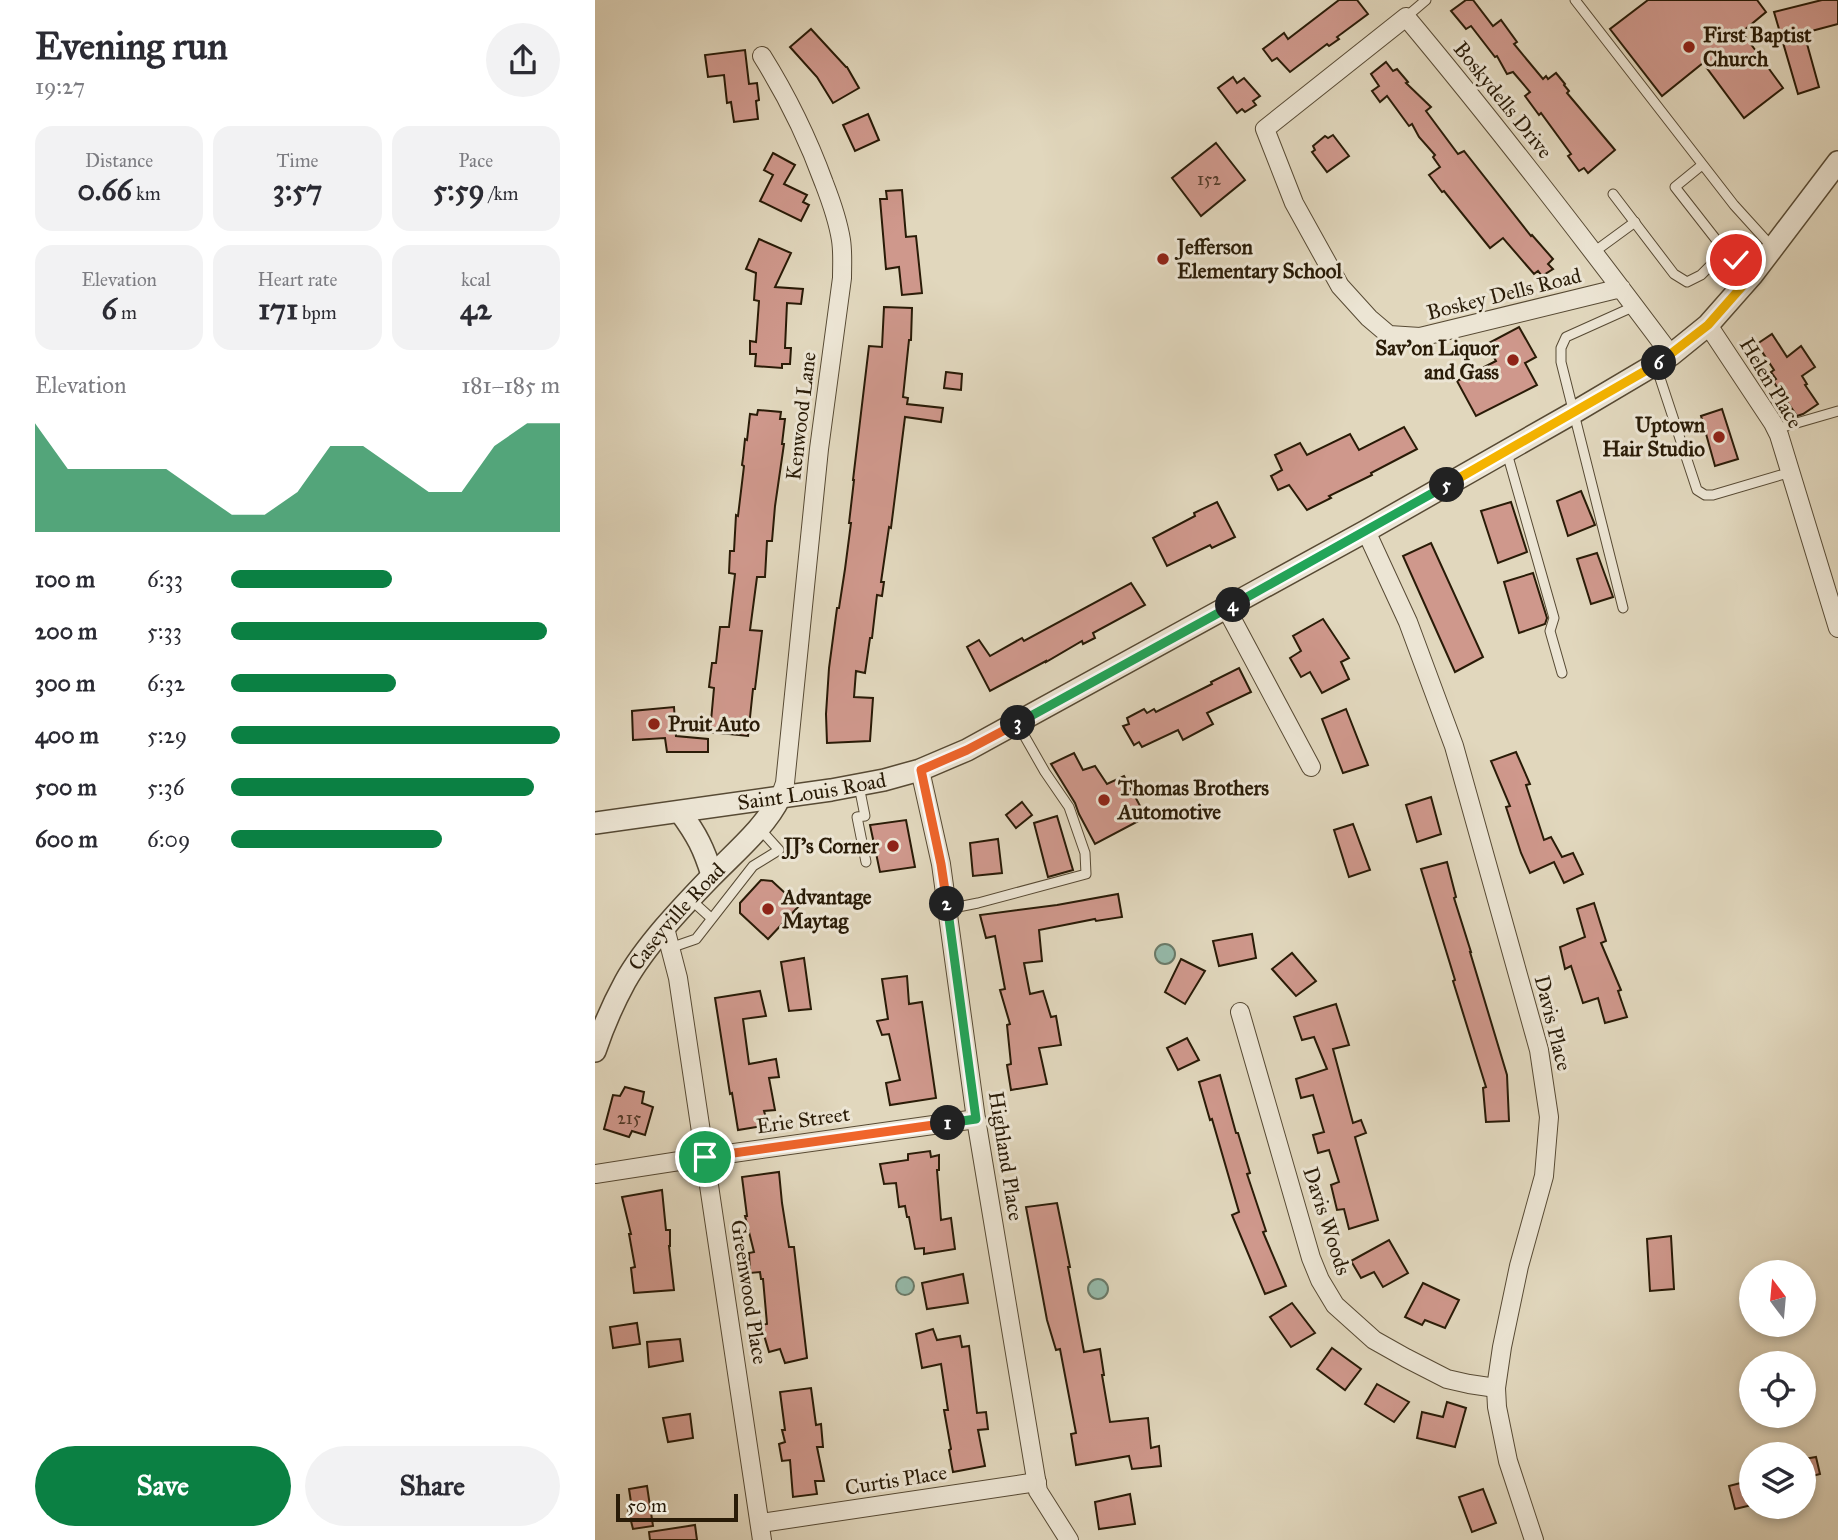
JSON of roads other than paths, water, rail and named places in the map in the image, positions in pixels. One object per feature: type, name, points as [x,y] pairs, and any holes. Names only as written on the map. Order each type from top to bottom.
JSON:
[{"type":"street","name":"Boskey Dells Road","points":[[1406,17],[1265,129],[1294,203],[1340,286],[1369,318],[1389,335],[1420,337],[1621,288]]},
{"type":"street","name":"Boskydells Drive","points":[[1406,17],[1476,101],[1635,306],[1664,360]]},
{"type":"street","name":"Kenwood Lane","points":[[762,56],[814,155],[841,237],[843,255],[819,449],[785,783],[780,797]]},
{"type":"street","name":"Saint Louis Road","points":[[595,823],[859,785],[921,770],[967,750],[1366,531],[1664,360],[1708,325],[1753,274],[1838,162]]},
{"type":"street","name":"Helen Place","points":[[1708,325],[1776,429],[1838,628]]},
{"type":"street","name":"Davis Place","points":[[1366,531],[1408,622],[1454,746],[1539,1050],[1549,1116],[1544,1176],[1519,1266],[1496,1388],[1508,1461],[1534,1540]]},
{"type":"street","points":[[1226,608],[1311,767]]},
{"type":"street","name":"Highland Place","points":[[921,770],[941,864],[976,1119],[1038,1491],[1069,1540]]},
{"type":"street","name":"Caseyville Road","points":[[595,1051],[626,981],[668,938],[691,900],[759,827],[780,797]]},
{"type":"street","points":[[680,812],[697,834],[712,875]]},
{"type":"street","name":"Greenwood Place","points":[[668,938],[678,978],[761,1532]]},
{"type":"street","name":"Davis Woods","points":[[1240,1012],[1311,1258],[1335,1305],[1374,1340],[1428,1370],[1458,1381],[1496,1388]]},
{"type":"street","name":"Erie Street","points":[[595,1174],[976,1119]]},
{"type":"street","name":"Curtis Place","points":[[761,1532],[1037,1482]]},
{"type":"lane","points":[[1406,17],[1426,0]]},
{"type":"lane","points":[[1575,0],[1702,165],[1773,248]]},
{"type":"lane","points":[[1702,165],[1675,187],[1725,251],[1753,274]]},
{"type":"lane","points":[[1613,194],[1675,274],[1687,282],[1701,275],[1725,251]]},
{"type":"lane","points":[[1594,252],[1635,222]]},
{"type":"lane","points":[[1623,608],[1573,413],[1561,362],[1561,348],[1566,337],[1635,306]]},
{"type":"lane","points":[[1664,360],[1697,490],[1705,495],[1713,495],[1791,472]]},
{"type":"lane","points":[[1776,429],[1838,411]]},
{"type":"lane","points":[[1506,451],[1554,618],[1551,631],[1562,673]]},
{"type":"lane","points":[[948,909],[1086,874],[1085,853],[1069,807],[1017,723]]},
{"type":"lane","points":[[859,785],[865,816],[857,817],[866,862]]},
{"type":"lane","points":[[668,938],[696,939],[754,866],[779,850],[759,827]]},
{"type":"lane","points":[[691,900],[711,918]]},
{"type":"place","name":"First Baptist Church","points":[[1689,47]]},
{"type":"place","name":"Jefferson Elementary School","points":[[1163,259]]},
{"type":"place","name":"Sav'on Liquor and Gass","points":[[1513,360]]},
{"type":"place","name":"Uptown Hair Studio","points":[[1719,437]]},
{"type":"place","name":"Pruit Auto","points":[[654,724]]},
{"type":"place","name":"Thomas Brothers Automotive","points":[[1104,800]]},
{"type":"place","name":"JJ's Corner","points":[[893,846]]},
{"type":"place","name":"Advantage Maytag","points":[[768,909]]}]
